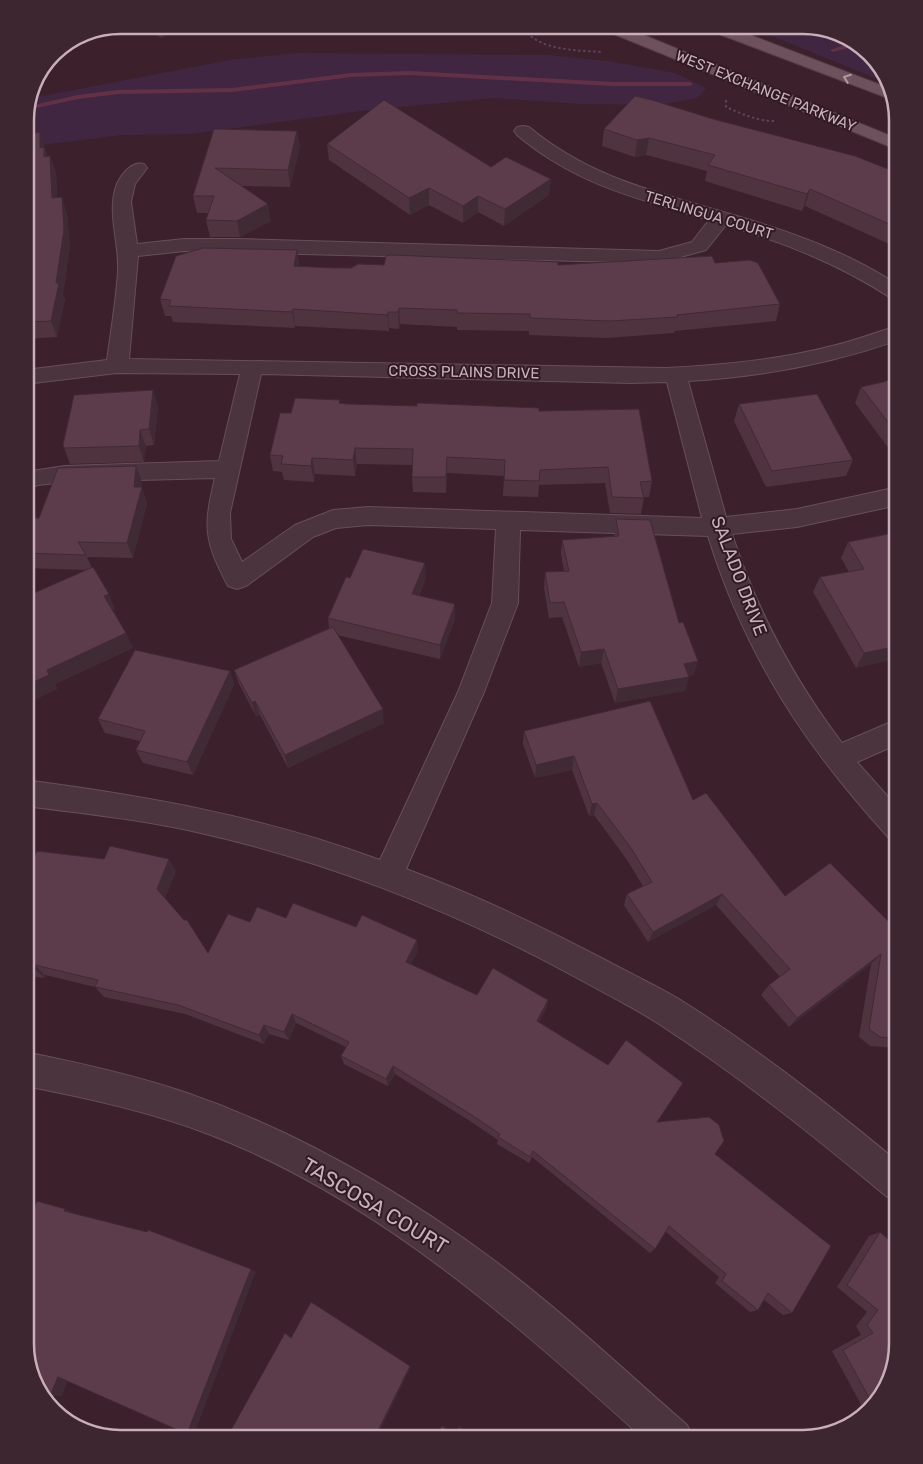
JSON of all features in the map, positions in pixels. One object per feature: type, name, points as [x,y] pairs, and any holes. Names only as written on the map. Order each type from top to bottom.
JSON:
[{"type":"main road","name":"WEST EXCHANGE PARKWAY","points":[[627,34],[889,140]]},
{"type":"main road","points":[[732,34],[885,93]]},
{"type":"street","name":"TERLINGUA COURT","points":[[523,131],[548,152],[590,176],[621,188],[809,246],[831,255],[889,288]]},
{"type":"street","points":[[117,366],[126,300],[128,251],[122,202],[126,184],[138,168]]},
{"type":"street","points":[[128,251],[184,245],[237,245],[659,257],[699,246],[721,218]]},
{"type":"street","name":"CROSS PLAINS DRIVE","points":[[34,376],[117,366],[180,364],[631,376],[676,375],[760,369],[835,354],[889,336]]},
{"type":"street","points":[[252,367],[218,513],[219,539],[237,579],[304,531],[333,519],[368,516],[718,527],[797,518],[889,498]]},
{"type":"street","name":"SALADO DRIVE","points":[[676,375],[718,527],[747,610],[774,664],[800,708],[836,758],[889,818]]},
{"type":"street","points":[[34,478],[65,474],[227,469]]},
{"type":"street","points":[[388,875],[471,692],[505,603],[508,521]]},
{"type":"street","points":[[836,758],[889,735]]},
{"type":"street","points":[[34,794],[117,804],[212,822],[309,848],[388,875],[485,916],[574,959],[679,1018],[754,1069],[841,1136],[889,1176]]},
{"type":"street","name":"TASCOSA COURT","points":[[34,1071],[88,1082],[161,1101],[236,1129],[312,1166],[385,1207],[456,1255],[546,1326],[663,1430]]},
{"type":"shaded area","points":[[767,34],[809,34],[831,38],[860,55],[879,80]]},
{"type":"shaded area","points":[[296,53],[547,55],[608,61],[675,73],[706,88],[698,98],[658,105],[582,104],[493,98],[369,110],[191,134],[122,135],[34,146],[34,114],[37,97],[230,60]]},
{"type":"building","points":[[635,96],[713,119],[855,156],[889,169],[889,224],[810,189],[807,194],[708,165],[715,155],[649,138],[637,140],[604,129]]},
{"type":"building","points":[[384,100],[491,167],[506,157],[551,179],[505,209],[478,196],[463,206],[429,188],[409,198],[327,144]]},
{"type":"building","points":[[214,129],[297,131],[288,170],[215,168],[268,204],[237,221],[206,220],[214,196],[193,196]]},
{"type":"building","points":[[40,132],[40,148],[44,147],[44,157],[50,156],[52,198],[62,197],[64,230],[56,283],[59,283],[51,321],[34,322],[34,133]]},
{"type":"building","points":[[203,248],[297,250],[294,266],[333,268],[351,268],[358,264],[384,265],[386,256],[391,255],[558,262],[558,265],[712,256],[715,263],[750,260],[758,263],[780,304],[677,315],[678,317],[610,321],[530,318],[530,314],[457,313],[457,310],[399,308],[398,312],[388,312],[387,315],[293,309],[292,312],[169,306],[171,300],[160,299],[176,256]]},
{"type":"building","points":[[889,380],[889,423],[861,387]]},
{"type":"building","points":[[153,390],[149,429],[140,430],[139,446],[64,448],[63,445],[74,395]]},
{"type":"building","points":[[817,394],[853,460],[772,471],[739,404]]},
{"type":"building","points":[[295,398],[340,400],[339,403],[347,404],[417,406],[417,403],[539,408],[539,411],[639,409],[652,481],[640,482],[644,498],[612,497],[608,467],[540,470],[539,481],[504,480],[505,460],[447,457],[446,477],[412,477],[413,449],[355,448],[353,460],[312,458],[311,466],[281,464],[283,456],[270,455],[280,413],[291,413]]},
{"type":"building","points":[[136,466],[134,487],[142,487],[127,543],[78,542],[86,555],[34,553],[34,518],[39,518],[58,468]]},
{"type":"building","points":[[616,519],[650,520],[679,623],[683,622],[698,661],[684,664],[689,677],[618,689],[604,649],[581,652],[564,602],[550,603],[545,572],[569,571],[562,540],[619,536]]},
{"type":"building","points":[[889,534],[889,648],[864,653],[820,577],[864,569],[848,542]]},
{"type":"building","points":[[363,549],[425,563],[412,594],[455,604],[440,645],[328,618],[346,577],[350,578]]},
{"type":"building","points":[[93,567],[109,594],[104,596],[126,633],[47,670],[49,675],[34,682],[34,593]]},
{"type":"building","points":[[333,627],[383,709],[285,755],[255,701],[252,703],[234,670]]},
{"type":"building","points":[[135,650],[230,671],[187,762],[136,750],[145,731],[98,719]]},
{"type":"building","points":[[650,701],[693,800],[706,793],[785,896],[830,863],[889,922],[889,1038],[880,1037],[869,1029],[881,954],[797,1018],[769,985],[790,969],[722,894],[653,932],[627,894],[652,882],[631,848],[597,803],[592,804],[574,756],[536,765],[524,731]]},
{"type":"building","points":[[110,846],[169,859],[157,889],[184,920],[187,920],[208,953],[228,914],[250,922],[257,907],[286,918],[293,903],[356,927],[362,915],[417,940],[406,962],[477,995],[493,968],[548,1000],[537,1021],[608,1065],[626,1040],[683,1083],[657,1122],[709,1117],[719,1125],[724,1141],[715,1154],[831,1246],[792,1313],[768,1293],[758,1310],[722,1281],[726,1274],[669,1226],[655,1249],[533,1151],[530,1157],[498,1137],[500,1134],[470,1114],[393,1066],[386,1079],[341,1056],[349,1042],[292,1014],[284,1032],[264,1025],[259,1035],[178,1005],[95,987],[98,980],[35,965],[34,968],[34,857],[37,851],[104,859]]},
{"type":"building","points":[[37,1201],[65,1209],[64,1211],[147,1232],[148,1230],[251,1269],[189,1430],[178,1430],[58,1377],[50,1395],[48,1392],[35,1361],[34,1208]]},
{"type":"building","points":[[880,1232],[889,1240],[889,1356],[880,1383],[870,1399],[843,1350],[873,1333],[867,1325],[878,1310],[847,1285]]},
{"type":"building","points":[[311,1302],[410,1366],[378,1430],[231,1430],[285,1333],[291,1338]]},
{"type":"waterway","points":[[833,50],[847,46]]},
{"type":"waterway","points":[[35,106],[78,97],[118,92],[232,90],[351,75],[410,73],[613,84],[690,84]]}]
